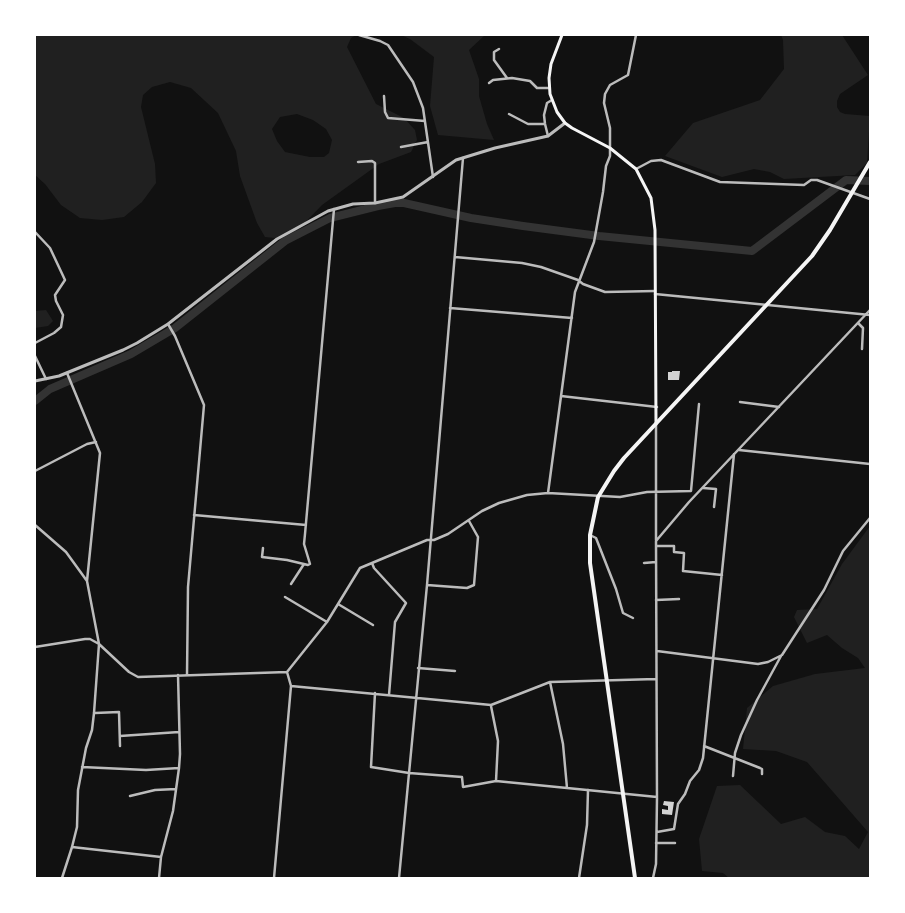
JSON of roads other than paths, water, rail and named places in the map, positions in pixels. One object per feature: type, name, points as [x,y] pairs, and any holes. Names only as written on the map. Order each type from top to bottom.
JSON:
[{"type":"highway","points":[[635,878],[590,563],[590,535],[598,497],[618,465],[812,256],[830,230],[870,162]]},
{"type":"main road","points":[[562,35],[551,64],[549,88],[557,112],[565,123],[610,148],[636,169],[651,198],[654,214],[656,424]]},
{"type":"street","points":[[360,35],[388,45],[413,82],[423,108],[433,177]]},
{"type":"street","points":[[548,493],[574,292],[596,234],[606,166],[610,156],[610,128],[604,103],[605,94],[610,84],[628,75],[636,35]]},
{"type":"street","points":[[499,49],[494,52],[494,60],[507,78]]},
{"type":"street","points":[[489,83],[493,80],[507,78],[528,80],[537,88],[549,88]]},
{"type":"street","points":[[384,96],[385,112],[388,118],[425,121]]},
{"type":"street","points":[[548,136],[545,124],[546,107],[549,101],[552,100]]},
{"type":"street","points":[[509,114],[528,124],[545,124]]},
{"type":"street","points":[[35,381],[46,380],[67,373],[123,350],[168,324],[277,239],[334,209],[353,204],[375,203],[402,197],[452,163],[463,158],[518,142],[548,136],[565,123]]},
{"type":"street","points":[[401,147],[428,142]]},
{"type":"street","points":[[399,878],[463,158]]},
{"type":"street","points":[[636,169],[651,161],[661,160],[711,180],[727,183],[804,185],[811,180],[817,180],[870,199]]},
{"type":"street","points":[[358,162],[372,161],[375,164],[375,203]]},
{"type":"street","points":[[263,548],[262,557],[310,564],[304,544],[334,209]]},
{"type":"street","points":[[35,232],[50,248],[64,281],[55,295],[63,315],[61,327],[35,343]]},
{"type":"street","points":[[455,257],[541,267],[605,292],[655,293],[767,306],[870,315]]},
{"type":"street","points":[[450,308],[572,318]]},
{"type":"street","points":[[656,541],[734,454],[870,310]]},
{"type":"street","points":[[858,322],[863,328],[862,349]]},
{"type":"street","points":[[168,324],[176,336],[204,405],[188,587],[187,675]]},
{"type":"street","points":[[35,356],[46,380]]},
{"type":"street","points":[[62,878],[77,827],[77,797],[86,748],[92,730],[99,644],[87,581],[100,456],[67,373]]},
{"type":"street","points":[[561,396],[657,407]]},
{"type":"street","points":[[740,402],[779,407]]},
{"type":"street","points":[[691,491],[699,404]]},
{"type":"street","points":[[653,878],[657,832],[655,665],[657,651],[656,424]]},
{"type":"street","points":[[35,471],[87,444],[96,442]]},
{"type":"street","points":[[739,450],[870,464]]},
{"type":"street","points":[[657,832],[674,829],[678,804],[690,781],[699,770],[704,746],[734,454]]},
{"type":"street","points":[[35,647],[85,639],[99,644],[134,676],[287,672],[327,622],[360,568],[448,534],[505,500],[548,493],[620,497],[655,492],[716,489],[714,507]]},
{"type":"street","points":[[194,515],[306,525]]},
{"type":"street","points":[[733,776],[734,757],[741,735],[757,700],[782,655],[824,590],[843,551],[870,518]]},
{"type":"street","points":[[426,584],[467,588],[474,585],[478,537],[469,521]]},
{"type":"street","points":[[35,525],[60,545],[75,561],[87,581]]},
{"type":"street","points":[[590,535],[596,538],[616,589],[623,613],[633,618]]},
{"type":"street","points":[[656,546],[674,546],[674,552],[684,553],[683,570],[722,575]]},
{"type":"street","points":[[644,563],[656,562]]},
{"type":"street","points":[[372,563],[374,568],[406,603],[395,622],[389,695]]},
{"type":"street","points":[[291,584],[304,564]]},
{"type":"street","points":[[285,597],[327,622]]},
{"type":"street","points":[[656,600],[678,599]]},
{"type":"street","points":[[338,604],[373,626]]},
{"type":"street","points":[[657,651],[758,664],[768,662],[782,655]]},
{"type":"street","points":[[418,668],[455,671]]},
{"type":"street","points":[[274,878],[291,686],[287,672]]},
{"type":"street","points":[[159,878],[161,858],[173,811],[179,768],[178,675]]},
{"type":"street","points":[[291,686],[491,705],[550,682],[656,679]]},
{"type":"street","points":[[550,682],[563,744],[567,788]]},
{"type":"street","points":[[376,693],[371,767],[408,773],[462,777],[463,786],[496,781],[657,797]]},
{"type":"street","points":[[491,705],[498,741],[496,781]]},
{"type":"street","points":[[94,713],[119,712],[120,746]]},
{"type":"street","points":[[120,736],[180,732]]},
{"type":"street","points":[[704,746],[760,768],[762,774]]},
{"type":"street","points":[[82,767],[146,770],[179,768]]},
{"type":"street","points":[[130,796],[155,790],[176,789]]},
{"type":"street","points":[[579,878],[587,832],[588,790]]},
{"type":"street","points":[[656,843],[675,843]]},
{"type":"street","points":[[72,847],[161,858]]},
{"type":"waterway","points":[[35,401],[50,389],[131,354],[175,328],[285,241],[330,218],[378,206],[404,203],[471,218],[523,226],[599,236],[752,251],[846,180],[870,181]]}]
